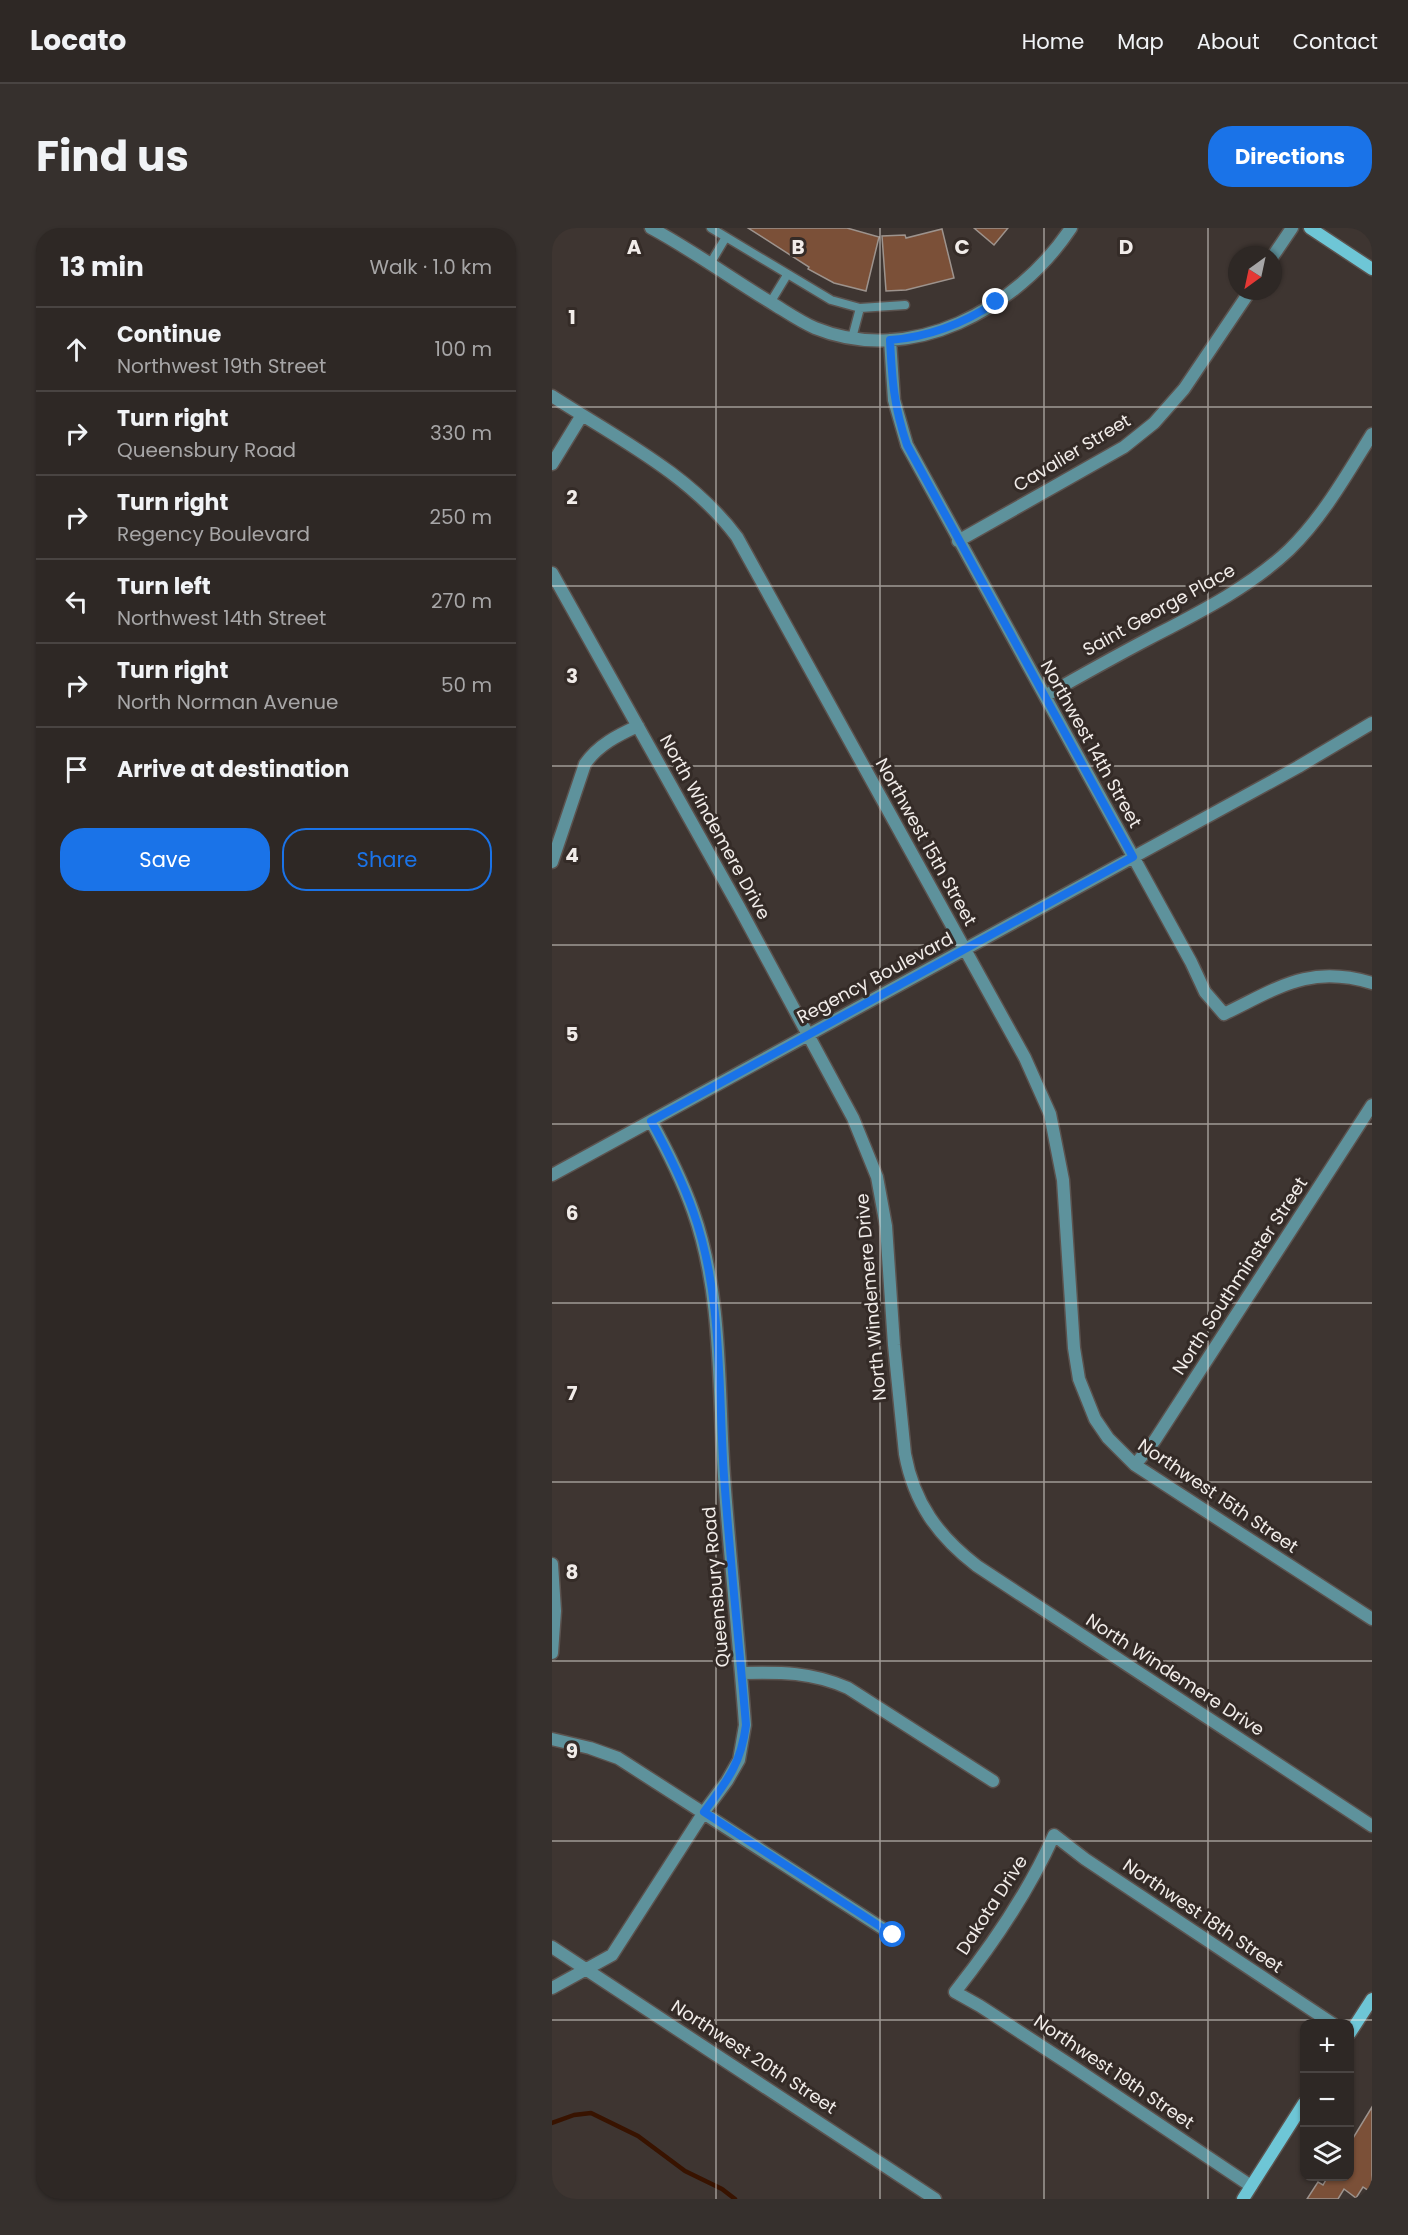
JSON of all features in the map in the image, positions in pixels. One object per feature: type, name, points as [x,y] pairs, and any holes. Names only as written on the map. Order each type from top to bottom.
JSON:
[{"type":"main road","points":[[1310,228],[1372,269]]},
{"type":"main road","points":[[1354,2027],[1372,1999]]},
{"type":"main road","points":[[1243,2199],[1300,2111]]},
{"type":"street","points":[[651,228],[770,303],[813,327],[852,338],[890,340],[936,333],[974,316],[1037,268],[1053,252],[1071,228]]},
{"type":"street","points":[[1280,246],[1292,228]]},
{"type":"street","name":"Cavalier Street","points":[[958,541],[1124,447],[1154,423],[1184,389],[1244,300]]},
{"type":"street","name":"Northwest 14th Street","points":[[890,340],[894,400],[907,445],[958,541],[1046,696],[1205,992],[1224,1014],[1272,989],[1299,979],[1334,976],[1372,983]]},
{"type":"street","name":"Northwest 15th Street","points":[[552,396],[693,489],[718,513],[737,537],[1025,1058],[1050,1114],[1063,1180],[1074,1348],[1079,1379],[1095,1419],[1108,1438],[1135,1465],[1372,1619]]},
{"type":"street","points":[[552,464],[582,415]]},
{"type":"street","name":"Saint George Place","points":[[1046,696],[1094,667],[1197,614],[1267,568],[1308,530],[1372,434]]},
{"type":"street","name":"North Windemere Drive","points":[[552,573],[854,1118],[877,1177],[886,1226],[905,1454],[915,1490],[932,1521],[946,1539],[977,1566],[1372,1826]]},
{"type":"street","name":"Regency Boulevard","points":[[552,1175],[965,951],[1298,767],[1372,723]]},
{"type":"street","points":[[552,862],[585,764],[601,746],[638,726]]},
{"type":"street","name":"North Southminster Street","points":[[1135,1465],[1161,1430],[1372,1105]]},
{"type":"street","name":"Queensbury Road","points":[[552,1988],[612,1955],[704,1812],[727,1781],[739,1760],[746,1725],[724,1476],[715,1322],[709,1272],[693,1212],[679,1177],[651,1121]]},
{"type":"street","points":[[552,1564],[555,1611],[552,1653]]},
{"type":"street","points":[[742,1673],[804,1674],[827,1679],[848,1688],[993,1781]]},
{"type":"street","points":[[552,1739],[590,1748],[618,1758],[893,1935]]},
{"type":"street","name":"Dakota Drive","points":[[955,1992],[975,1967],[1039,1869],[1054,1835]]},
{"type":"street","name":"Northwest 18th Street","points":[[1054,1835],[1084,1859],[1325,2019]]},
{"type":"street","name":"Northwest 20th Street","points":[[552,1947],[934,2199]]},
{"type":"street","name":"Northwest 19th Street","points":[[955,1992],[1044,2048],[1251,2186]]},
{"type":"lane","points":[[711,228],[831,300],[860,308],[905,305]]},
{"type":"lane","points":[[710,264],[726,237]]},
{"type":"lane","points":[[770,303],[787,275]]},
{"type":"lane","points":[[852,338],[860,308]]},
{"type":"building","points":[[748,228],[847,228],[879,237],[866,291],[834,283],[808,269],[809,267]]},
{"type":"building","points":[[974,228],[1008,228],[994,245]]},
{"type":"building","points":[[942,229],[954,278],[906,290],[886,291],[882,236],[905,235],[906,238]]},
{"type":"building","points":[[1372,2107],[1372,2193],[1363,2187],[1356,2198],[1344,2189],[1338,2199],[1307,2199],[1318,2182],[1323,2185],[1325,2181],[1354,2181],[1354,2136]]},
{"type":"waterway","points":[[552,2123],[574,2115],[591,2113],[638,2136],[685,2171],[722,2189],[735,2199]]},
{"type":"route","points":[[893,1935],[704,1812],[739,1760],[746,1725],[724,1476],[715,1322],[709,1272],[693,1212],[667,1150],[651,1121],[1133,857],[1046,696],[958,541],[907,445],[898,418],[894,400],[890,340],[936,333],[974,316],[996,302]]}]
